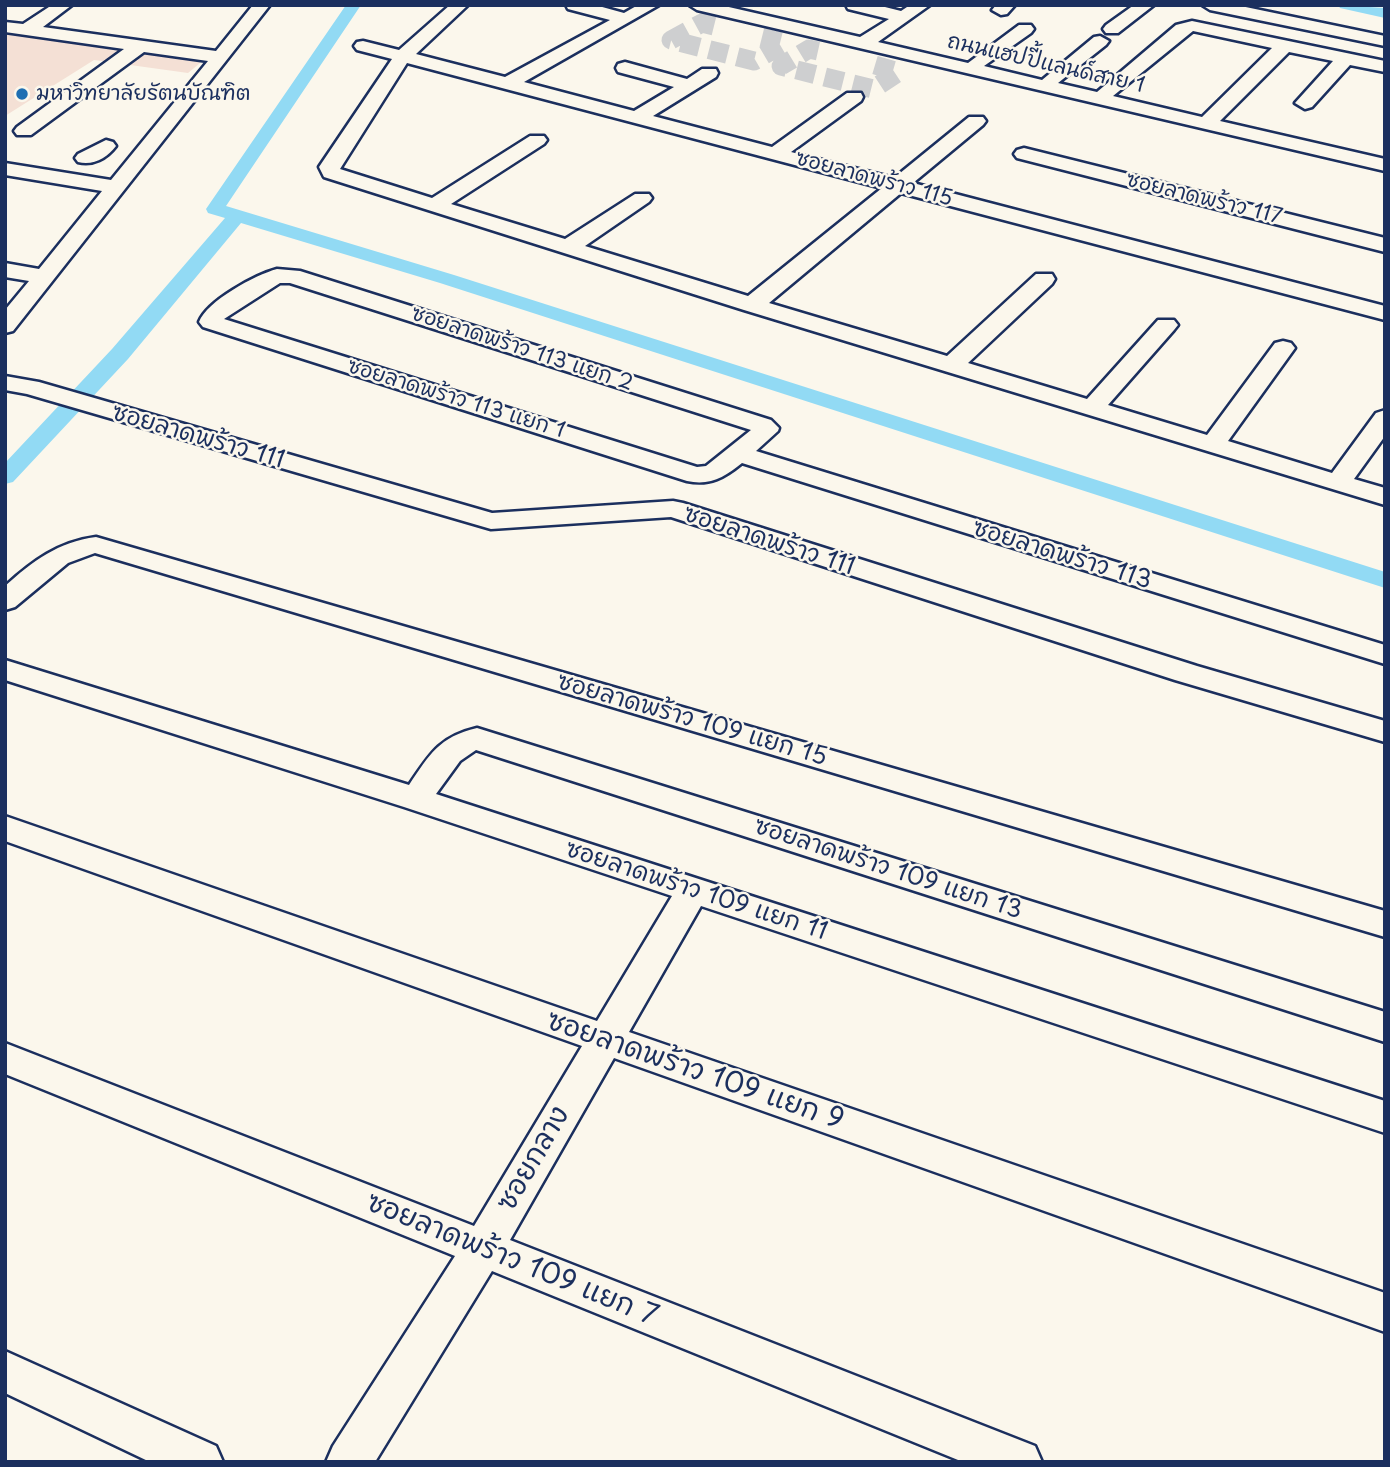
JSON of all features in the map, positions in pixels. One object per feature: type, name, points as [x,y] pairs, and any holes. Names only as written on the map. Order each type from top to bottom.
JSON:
[{"type":"street","points":[[26,30],[64,5]]},
{"type":"street","points":[[5,326],[262,5]]},
{"type":"street","points":[[428,5],[457,8]]},
{"type":"street","points":[[574,5],[626,19]]},
{"type":"street","points":[[509,83],[651,5]]},
{"type":"street","name":"ถนนแฮปปี้แลนด์สาย 1","points":[[697,5],[804,27]]},
{"type":"street","name":"ถนนแฮปปี้แลนด์สาย 1","points":[[729,5],[804,27],[863,50],[1385,155]]},
{"type":"street","points":[[854,5],[905,17]]},
{"type":"street","points":[[818,51],[863,50],[922,5]]},
{"type":"street","points":[[1051,80],[1146,5]]},
{"type":"street","points":[[1210,5],[1385,41]]},
{"type":"street","points":[[457,8],[403,56],[329,167],[331,173],[752,305],[1385,497]]},
{"type":"street","points":[[732,30],[753,18]]},
{"type":"street","points":[[5,27],[220,57]]},
{"type":"street","points":[[1106,92],[1186,27],[1286,45],[1385,68]]},
{"type":"street","points":[[977,63],[1025,29]]},
{"type":"street","points":[[1210,120],[1286,45]]},
{"type":"street","points":[[24,131],[140,46]]},
{"type":"street","name":"ซอยลาดพร้าว 115","points":[[363,46],[1385,313]]},
{"type":"street","name":"ถนนแฮปปี้แลนด์สาย 1","points":[[863,50],[977,63],[1106,92],[1385,165]]},
{"type":"street","points":[[1304,103],[1346,58]]},
{"type":"street","points":[[625,68],[689,85]]},
{"type":"street","points":[[637,117],[709,73]]},
{"type":"street","points":[[776,153],[854,97]]},
{"type":"street","points":[[752,305],[976,121]]},
{"type":"street","points":[[435,205],[537,141]]},
{"type":"street","points":[[85,158],[106,146]]},
{"type":"street","name":"ซอยลาดพร้าว 117","points":[[1024,154],[1385,245]]},
{"type":"street","points":[[1362,160],[1352,176],[1385,184]]},
{"type":"street","points":[[5,169],[116,187]]},
{"type":"street","points":[[568,247],[642,198]]},
{"type":"street","points":[[5,270],[45,277]]},
{"type":"street","name":"ซอยลาดพร้าว 113 แยก 2","points":[[243,294],[270,279],[292,276],[766,428],[739,454]]},
{"type":"street","points":[[952,365],[1044,279]]},
{"type":"street","name":"ซอยลาดพร้าว 113 แยก 1","points":[[243,294],[214,314],[211,321],[696,475],[714,472],[739,454]]},
{"type":"street","points":[[1092,408],[1166,325]]},
{"type":"street","points":[[1213,444],[1283,348]]},
{"type":"street","name":"ซอยลาดพร้าว 111","points":[[5,383],[30,387],[491,521],[673,509],[1173,669],[1385,732]]},
{"type":"street","points":[[1338,483],[1385,418]]},
{"type":"street","name":"ซอยลาดพร้าว 113","points":[[739,454],[1385,655]]},
{"type":"street","name":"ซอยลาดพร้าว 109 แยก 15","points":[[9,598],[62,553],[79,546],[96,545],[1385,924]]},
{"type":"street","name":"ซอยลาดพร้าว 109 แยก 11","points":[[5,670],[416,799],[1385,1117]]},
{"type":"street","name":"ซอยลาดพร้าว 109 แยก 13","points":[[416,799],[453,747],[463,740],[477,739],[1385,1027]]},
{"type":"street","name":"ซอยลาดพร้าว 109 แยก 9","points":[[5,828],[1385,1313]]},
{"type":"street","name":"ซอยกลาง","points":[[349,1462],[482,1248],[694,890]]},
{"type":"street","name":"ซอยลาดพร้าว 109 แยก 7","points":[[5,1058],[1019,1462]]},
{"type":"street","points":[[5,1371],[200,1462]]},
{"type":"shaded area","name":"มหาวิทยาลัยรัตนบัณฑิต","points":[[5,32],[205,59],[188,73],[94,60],[5,116]]},
{"type":"waterway","points":[[354,5],[215,209],[447,279],[1385,580]]},
{"type":"waterway","points":[[1345,5],[1385,13]]},
{"type":"waterway","points":[[5,477],[120,354],[237,216]]},
{"type":"tunnel","points":[[714,26],[702,23],[671,40],[754,61],[785,43],[757,36]]},
{"type":"tunnel","points":[[818,51],[809,49],[781,66],[873,89],[899,72],[875,65]]},
{"type":"place","name":"มหาวิทยาลัยรัตนบัณฑิต","points":[[22,94]]}]
